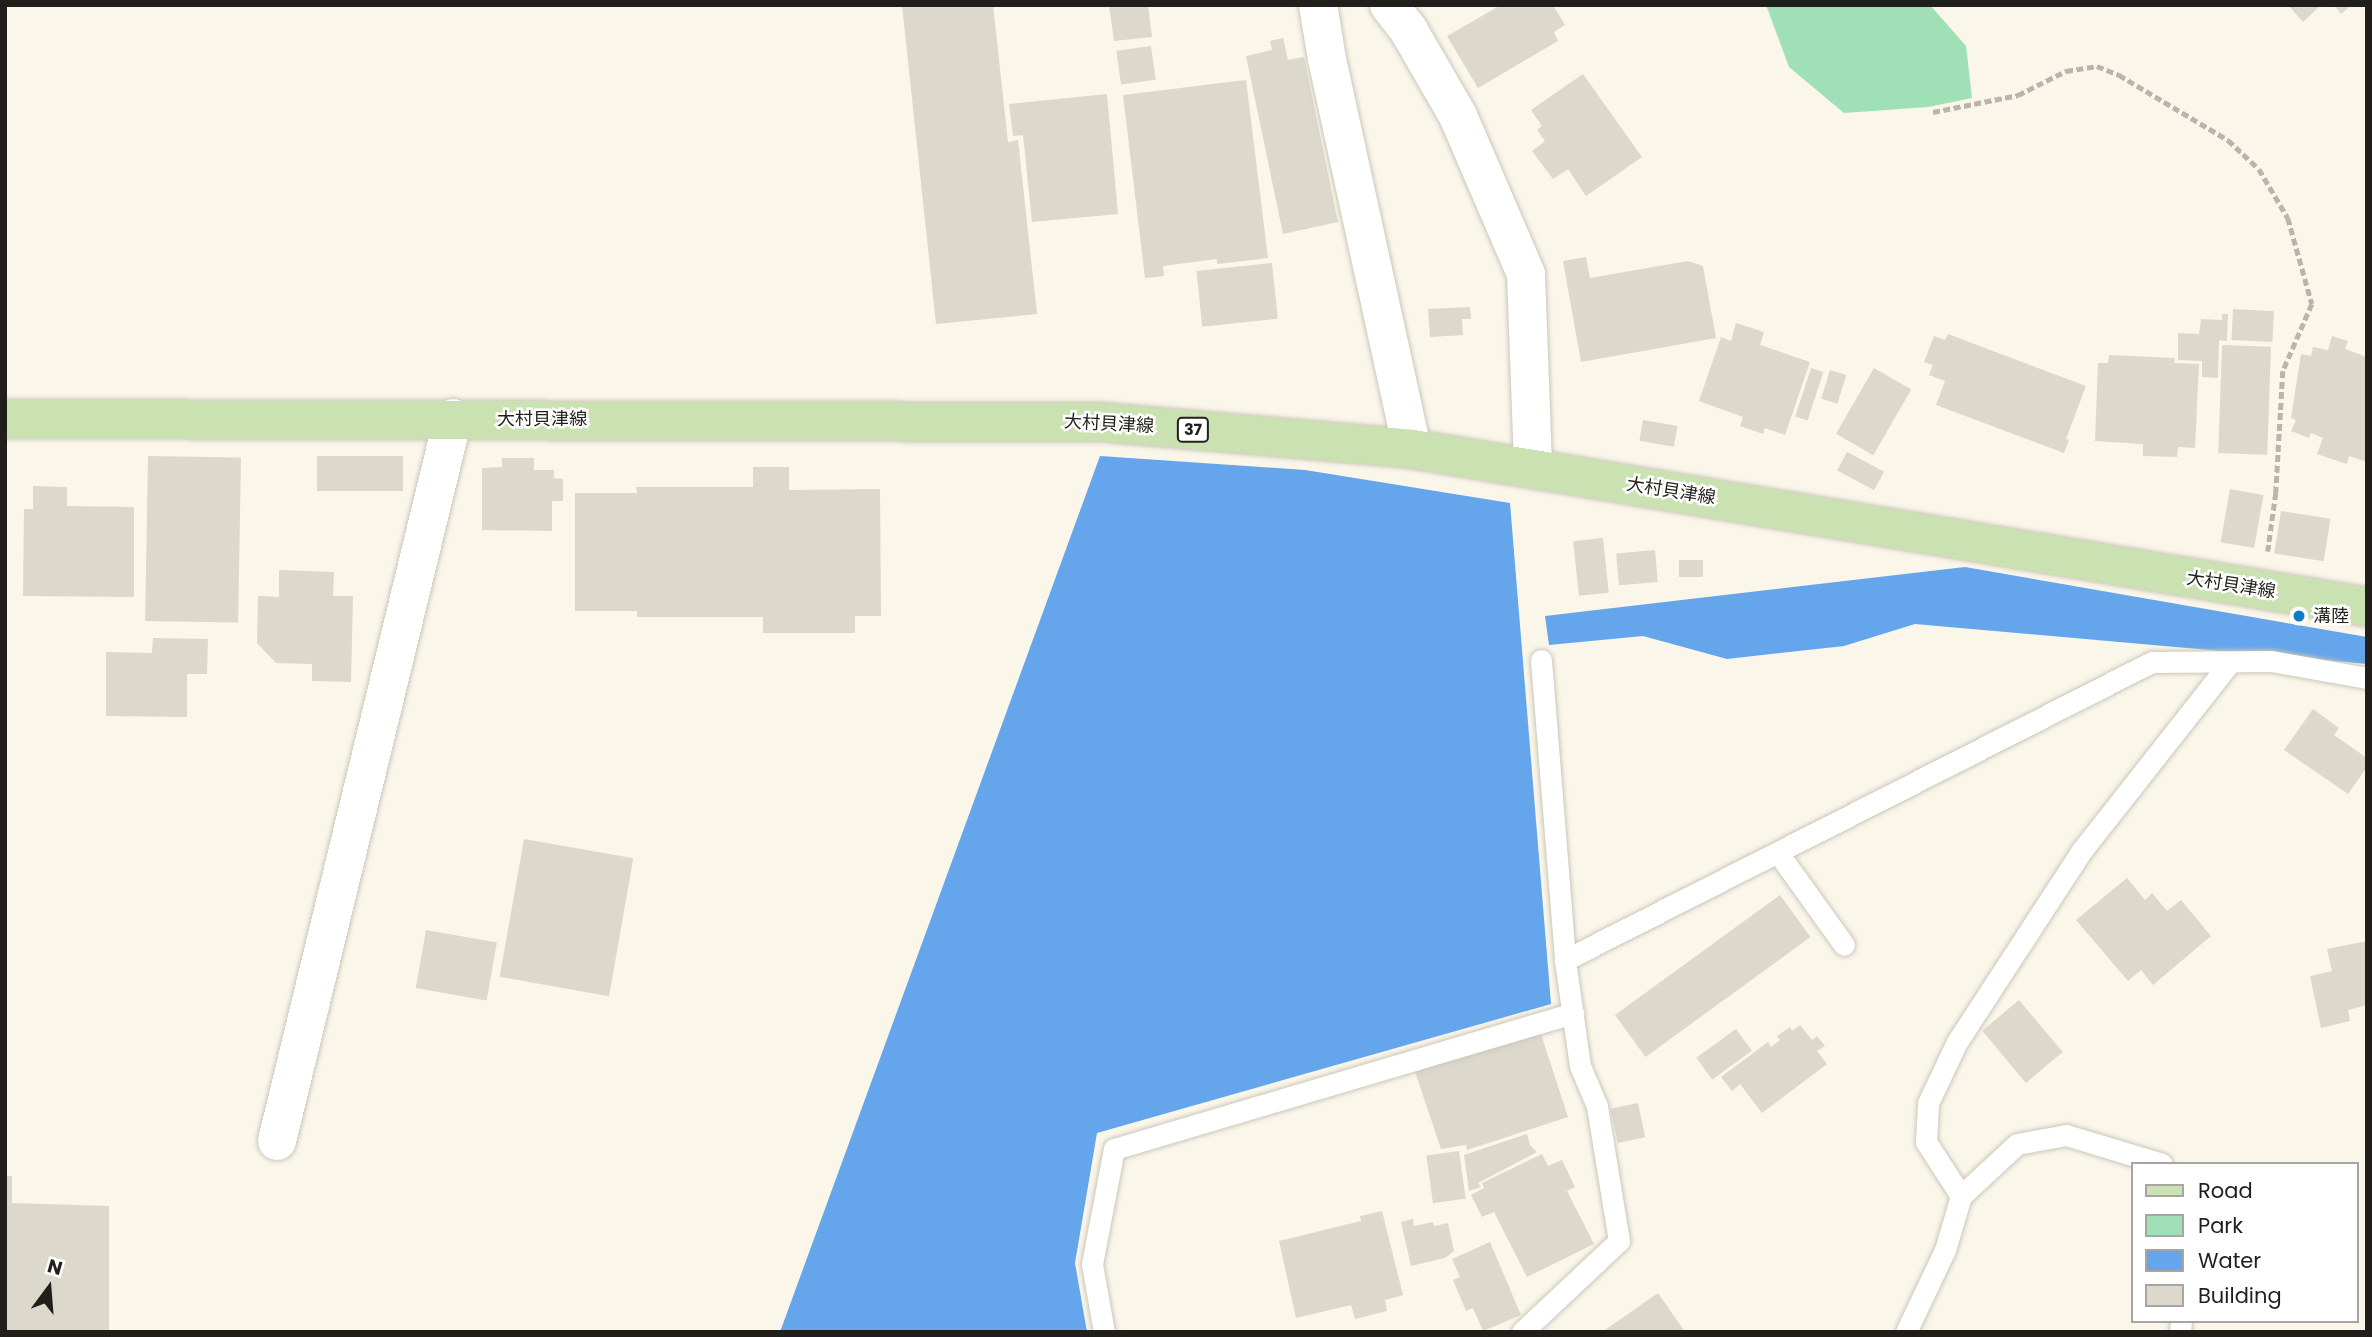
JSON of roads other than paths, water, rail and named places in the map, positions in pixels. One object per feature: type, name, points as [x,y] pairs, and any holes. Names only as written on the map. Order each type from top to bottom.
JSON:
[{"type":"main road","name":"大村貝津線","points":[[5,419],[453,418],[1100,422],[1412,449],[2367,607]]},
{"type":"street","points":[[1318,5],[1326,59],[1412,449]]},
{"type":"street","points":[[1389,5],[1409,31],[1458,116],[1526,274],[1533,468]]},
{"type":"street","points":[[276,1141],[453,418]]},
{"type":"lane","points":[[1522,1332],[1619,1241],[1597,1106],[1580,1066],[1564,960],[1541,660]]},
{"type":"lane","points":[[1564,960],[2152,662],[2271,662],[2367,678]]},
{"type":"lane","points":[[1961,1196],[1926,1142],[1928,1103],[1957,1042],[2083,849],[2230,662]]},
{"type":"lane","points":[[1778,853],[1844,944]]},
{"type":"lane","points":[[1104,1332],[1092,1264],[1114,1149],[1573,1013]]},
{"type":"lane","points":[[1906,1332],[1945,1251],[1961,1196],[2017,1144],[2066,1135],[2155,1162]]},
{"type":"water","points":[[1100,456],[1305,470],[1510,503],[1551,1004],[1097,1133],[1075,1263],[1087,1332],[780,1332]]},
{"type":"water","points":[[1965,567],[2367,637],[2367,664],[1915,624],[1844,646],[1727,659],[1643,636],[1549,645],[1545,616]]},
{"type":"place","name":"溝陸","points":[[2299,616]]}]
